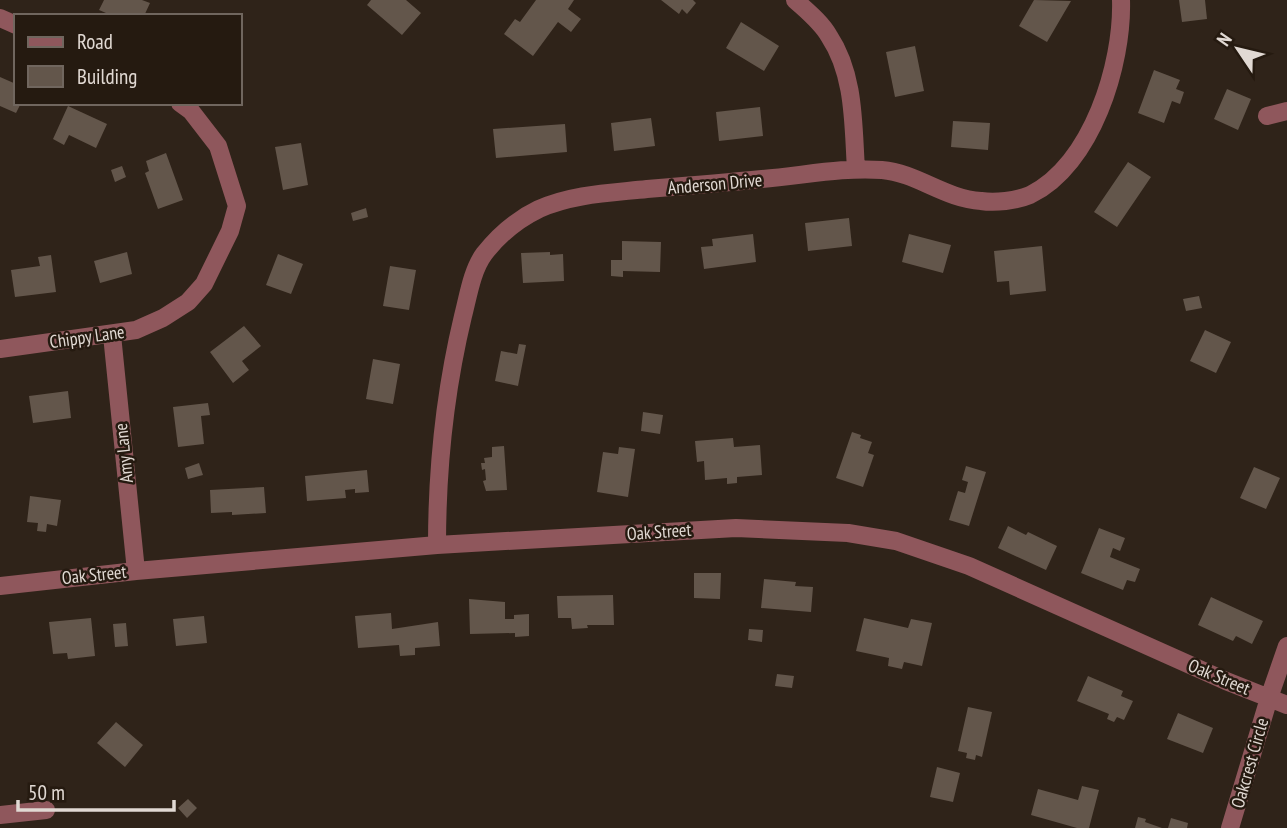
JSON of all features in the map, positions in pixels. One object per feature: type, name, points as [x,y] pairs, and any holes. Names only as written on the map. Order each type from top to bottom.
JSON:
[{"type":"street","points":[[795,0],[829,35],[842,62],[851,95],[856,169]]},
{"type":"street","name":"Anderson Drive","points":[[437,545],[437,496],[453,359],[473,279],[482,256],[517,222],[540,209],[586,195],[856,169],[893,171],[952,197],[1005,201],[1028,196],[1048,183],[1072,161],[1102,106],[1122,21],[1121,0]]},
{"type":"street","name":"Chippy Lane","points":[[0,349],[136,330],[163,318],[188,302],[204,284],[230,231],[237,206],[218,146],[191,111],[183,105]]},
{"type":"street","points":[[1267,116],[1287,111]]},
{"type":"street","name":"Amy Lane","points":[[112,335],[136,571]]},
{"type":"street","name":"Oak Street","points":[[0,586],[136,571],[437,545],[736,528],[848,533],[896,541],[969,566],[1226,681],[1287,705]]},
{"type":"street","name":"Oakcrest Circle","points":[[1230,828],[1287,646]]},
{"type":"street","points":[[0,815],[46,810]]},
{"type":"building","points":[[104,0],[142,0],[150,3],[145,14],[108,14],[99,10]]},
{"type":"building","points":[[371,0],[406,0],[421,13],[402,35],[367,5]]},
{"type":"building","points":[[536,0],[574,0],[568,9],[581,19],[571,32],[558,22],[533,56],[504,34],[515,19],[520,22]]},
{"type":"building","points":[[661,0],[693,0],[696,3],[687,14],[682,9],[679,14]]},
{"type":"building","points":[[1034,0],[1071,1],[1047,42],[1019,26]]},
{"type":"building","points":[[1179,0],[1205,0],[1207,19],[1182,22]]},
{"type":"building","points":[[741,22],[779,46],[764,71],[726,48]]},
{"type":"building","points":[[915,46],[924,91],[895,97],[886,52]]},
{"type":"building","points":[[1154,70],[1180,80],[1176,89],[1184,92],[1180,104],[1172,101],[1164,123],[1138,113]]},
{"type":"building","points":[[0,77],[14,83],[14,105],[20,105],[16,113],[0,106]]},
{"type":"building","points":[[1227,89],[1251,99],[1238,130],[1214,119]]},
{"type":"building","points":[[68,106],[107,124],[96,148],[69,135],[64,145],[53,139]]},
{"type":"building","points":[[760,107],[763,136],[719,141],[716,112]]},
{"type":"building","points":[[651,118],[655,146],[614,151],[611,123]]},
{"type":"building","points":[[953,121],[990,123],[988,150],[951,147]]},
{"type":"building","points":[[565,124],[567,152],[496,158],[493,129]]},
{"type":"building","points":[[301,143],[308,185],[283,190],[275,147]]},
{"type":"building","points":[[166,153],[183,200],[158,209],[145,173],[149,171],[146,161]]},
{"type":"building","points":[[1128,162],[1151,177],[1117,227],[1094,212]]},
{"type":"building","points":[[122,166],[126,177],[115,182],[111,170]]},
{"type":"building","points":[[366,208],[368,217],[353,221],[351,213]]},
{"type":"building","points":[[849,218],[852,246],[808,251],[805,223]]},
{"type":"building","points":[[753,234],[756,262],[704,269],[701,247],[713,246],[712,239]]},
{"type":"building","points":[[909,234],[951,245],[943,273],[902,262]]},
{"type":"building","points":[[622,241],[661,242],[660,272],[623,271],[623,277],[611,276],[611,260],[622,260]]},
{"type":"building","points":[[1042,246],[1046,291],[1010,295],[1009,281],[997,282],[994,251]]},
{"type":"building","points":[[127,252],[132,274],[100,283],[94,261]]},
{"type":"building","points":[[550,252],[550,255],[563,254],[564,281],[523,283],[521,253]]},
{"type":"building","points":[[278,254],[303,264],[291,294],[266,285]]},
{"type":"building","points":[[51,255],[56,292],[15,297],[11,270],[40,266],[38,257]]},
{"type":"building","points":[[390,266],[416,270],[409,310],[383,306]]},
{"type":"building","points":[[1199,296],[1202,308],[1186,311],[1183,299]]},
{"type":"building","points":[[244,326],[261,346],[242,361],[249,370],[233,383],[210,352]]},
{"type":"building","points":[[1205,330],[1231,342],[1216,373],[1190,361]]},
{"type":"building","points":[[519,344],[526,345],[518,386],[495,381],[501,351],[517,354]]},
{"type":"building","points":[[373,359],[400,364],[393,404],[366,399]]},
{"type":"building","points":[[68,391],[71,418],[33,423],[29,396]]},
{"type":"building","points":[[208,403],[210,415],[201,416],[204,444],[178,447],[173,407]]},
{"type":"building","points":[[643,412],[663,415],[660,434],[641,431]]},
{"type":"building","points":[[852,432],[872,442],[868,453],[874,455],[863,487],[836,478]]},
{"type":"building","points":[[733,438],[734,447],[760,445],[762,475],[737,477],[737,483],[727,484],[727,478],[705,480],[704,461],[697,462],[695,441]]},
{"type":"building","points":[[504,446],[507,490],[486,491],[483,481],[486,480],[485,469],[482,470],[481,463],[485,463],[484,458],[492,457],[492,447]]},
{"type":"building","points":[[619,447],[635,449],[628,497],[597,492],[603,452],[618,454]]},
{"type":"building","points":[[199,463],[203,475],[188,479],[185,468]]},
{"type":"building","points":[[966,466],[986,472],[969,526],[949,520],[958,491],[965,493],[968,482],[962,480]]},
{"type":"building","points":[[1254,467],[1280,478],[1266,509],[1240,498]]},
{"type":"building","points":[[367,470],[369,492],[355,493],[355,489],[345,490],[346,498],[307,501],[305,476]]},
{"type":"building","points":[[264,487],[266,513],[211,513],[210,490]]},
{"type":"building","points":[[30,496],[61,500],[57,526],[47,524],[46,532],[37,531],[38,523],[27,522]]},
{"type":"building","points":[[1008,526],[1057,546],[1046,570],[998,548]]},
{"type":"building","points":[[1099,528],[1125,538],[1120,551],[1113,548],[1110,557],[1140,569],[1135,582],[1127,580],[1123,590],[1081,573]]},
{"type":"building","points":[[694,573],[721,573],[720,599],[694,598]]},
{"type":"building","points":[[764,579],[796,582],[795,586],[813,587],[811,612],[761,608]]},
{"type":"building","points":[[613,595],[614,625],[587,625],[588,628],[572,629],[571,618],[558,618],[557,596]]},
{"type":"building","points":[[1211,597],[1263,621],[1252,644],[1236,636],[1233,641],[1198,625]]},
{"type":"building","points":[[469,599],[505,602],[505,619],[529,614],[529,636],[515,637],[515,633],[470,634]]},
{"type":"building","points":[[391,613],[392,629],[438,622],[440,646],[415,648],[415,655],[400,656],[399,645],[358,648],[355,616]]},
{"type":"building","points":[[204,616],[207,643],[176,646],[173,619]]},
{"type":"building","points":[[91,618],[95,656],[68,659],[67,653],[53,654],[49,622]]},
{"type":"building","points":[[864,618],[908,628],[911,619],[932,623],[922,666],[904,662],[902,669],[888,666],[889,658],[856,651]]},
{"type":"building","points":[[126,623],[128,646],[115,647],[113,624]]},
{"type":"building","points":[[749,629],[763,630],[762,642],[748,640]]},
{"type":"building","points":[[777,674],[794,676],[792,688],[775,686]]},
{"type":"building","points":[[1088,676],[1123,691],[1121,696],[1133,701],[1124,720],[1117,717],[1114,722],[1107,719],[1109,714],[1077,701]]},
{"type":"building","points":[[968,707],[992,712],[982,757],[976,755],[975,760],[966,758],[967,753],[958,751]]},
{"type":"building","points":[[1178,713],[1213,728],[1203,753],[1167,739]]},
{"type":"building","points":[[116,722],[143,745],[125,767],[97,743]]},
{"type":"building","points":[[937,767],[960,773],[953,802],[930,797]]},
{"type":"building","points":[[1082,786],[1099,790],[1089,828],[1077,828],[1031,815],[1038,789],[1078,800]]},
{"type":"building","points":[[188,799],[197,808],[187,818],[178,808]]},
{"type":"building","points":[[1138,817],[1146,819],[1145,822],[1162,828],[1135,828]]},
{"type":"building","points":[[1171,818],[1188,823],[1187,828],[1168,828]]}]
